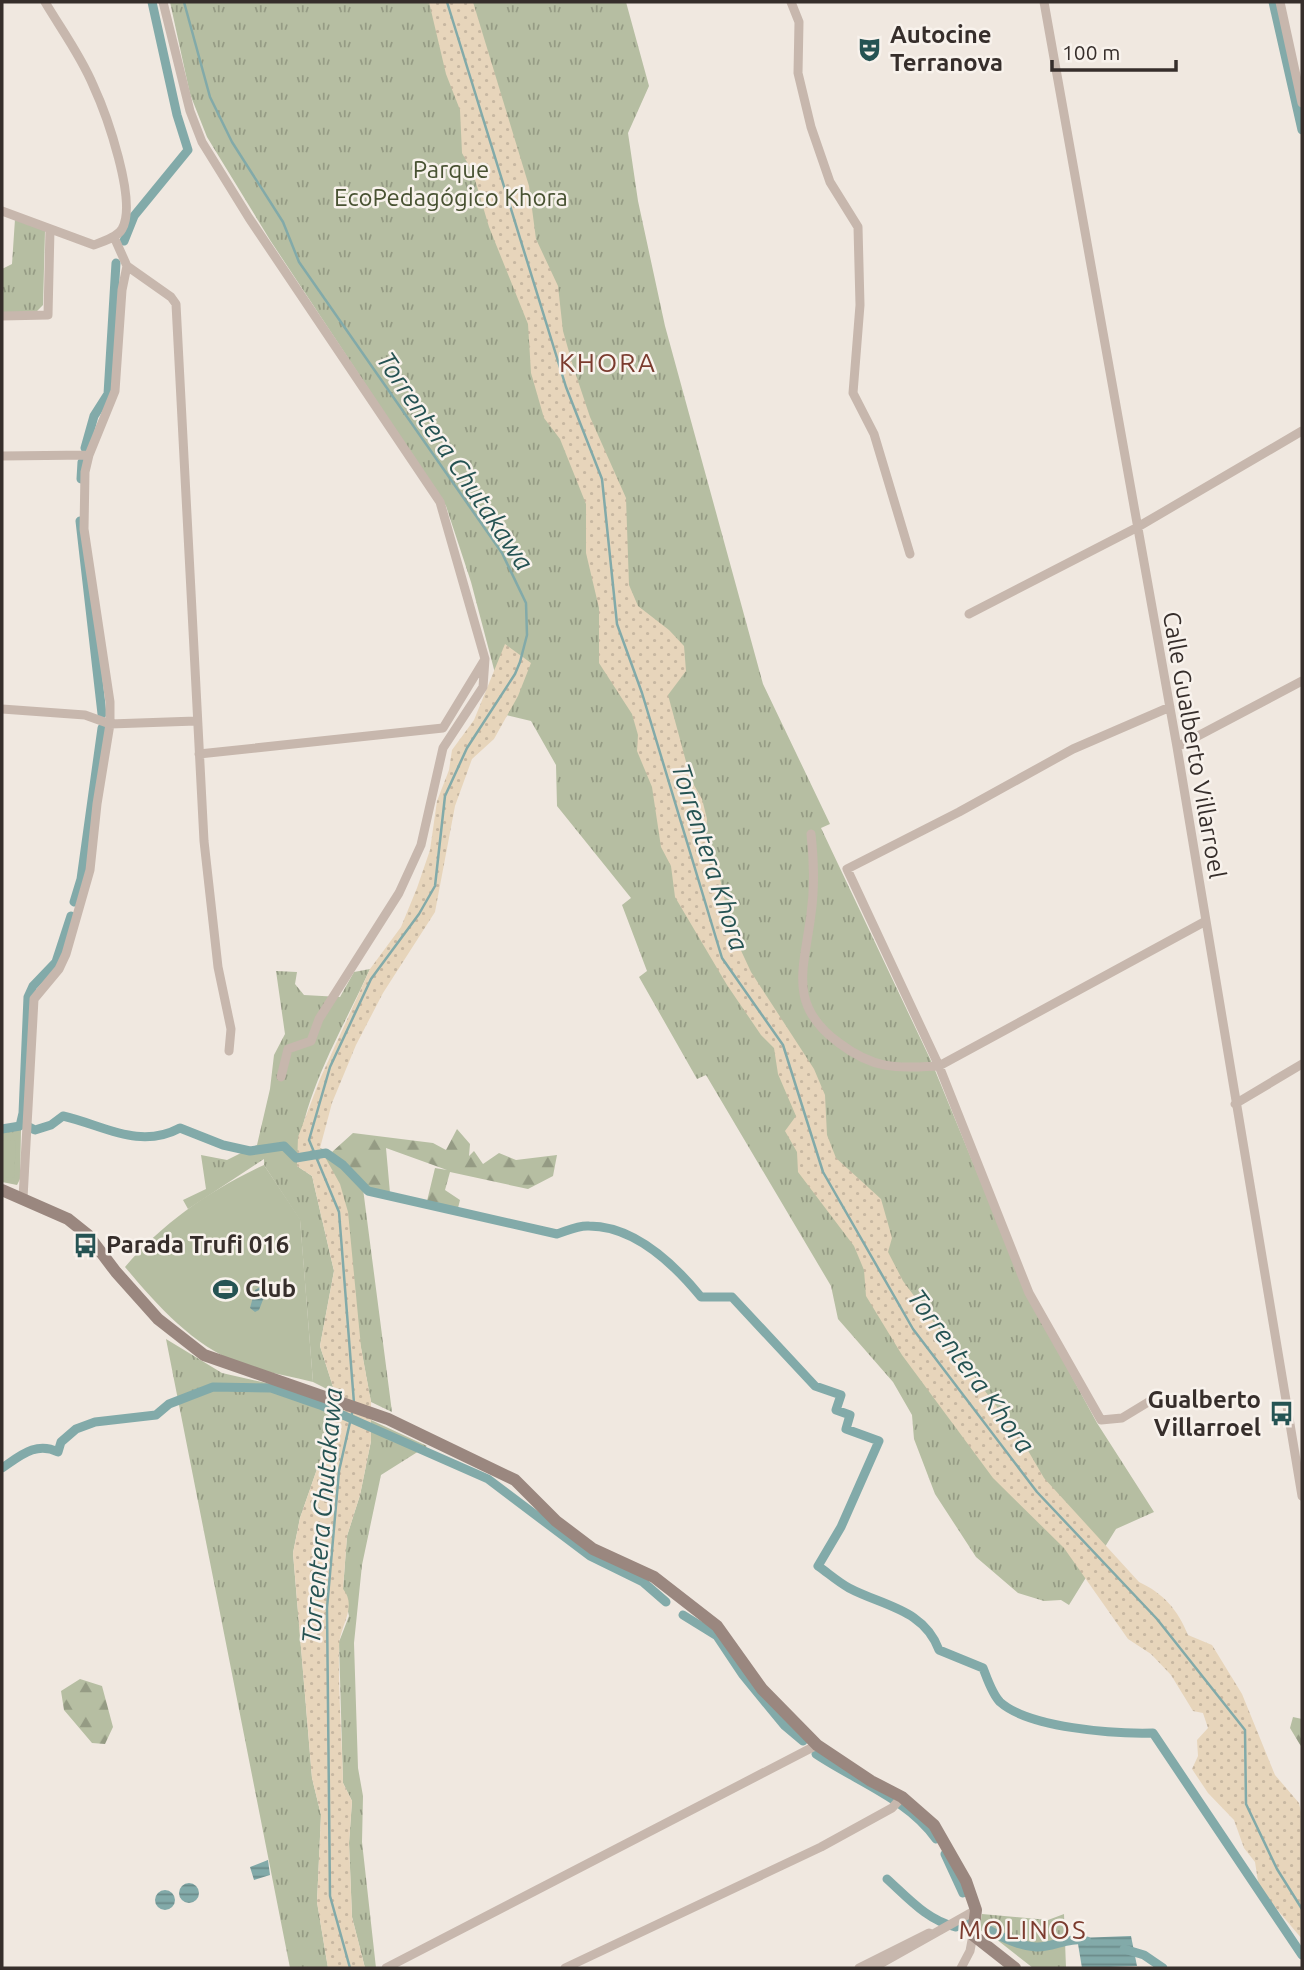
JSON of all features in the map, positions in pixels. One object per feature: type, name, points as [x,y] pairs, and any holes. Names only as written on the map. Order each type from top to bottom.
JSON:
[{"type":"street","points":[[2,211],[94,245],[114,237],[122,230],[127,209],[110,129],[93,83],[45,2]]},
{"type":"street","points":[[163,2],[190,111],[202,142],[249,218],[440,502],[485,659],[483,687],[443,748],[421,845],[399,893],[319,1019],[311,1041],[288,1049],[281,1077]]},
{"type":"street","points":[[791,2],[799,22],[798,73],[811,127],[830,183],[858,227],[860,304],[853,393],[874,434],[910,554]]},
{"type":"street","name":"Calle Gualberto Villarroel","points":[[1044,2],[1177,747],[1204,922],[1302,1496]]},
{"type":"street","points":[[1280,2],[1302,103]]},
{"type":"street","points":[[2,316],[48,315],[50,229]]},
{"type":"street","points":[[114,237],[127,266],[171,297],[176,304],[196,721],[218,967],[231,1029],[229,1051]]},
{"type":"street","points":[[23,1198],[34,999],[59,969],[66,954],[90,870],[110,724],[110,702],[85,529],[85,472],[89,455],[115,391],[122,290],[127,266]]},
{"type":"street","points":[[969,614],[1136,528],[1302,432]]},
{"type":"street","points":[[2,456],[89,455]]},
{"type":"street","points":[[199,754],[443,728],[485,659]]},
{"type":"street","points":[[1177,747],[1302,681]]},
{"type":"street","points":[[1150,1401],[1122,1418],[1101,1420],[1029,1293],[939,1066],[847,869],[959,812],[1073,749],[1170,707]]},
{"type":"street","points":[[2,709],[85,715],[110,724],[196,721]]},
{"type":"street","points":[[811,834],[815,872],[801,982],[806,1008],[821,1031],[869,1064],[905,1068],[939,1066],[1204,922]]},
{"type":"street","points":[[1235,1104],[1302,1064]]},
{"type":"street","points":[[2,1190],[68,1219],[88,1235],[116,1272],[158,1319],[204,1355],[361,1409],[515,1480],[556,1521],[593,1549],[654,1577],[717,1626],[762,1689],[817,1745],[871,1781],[902,1797],[934,1825],[950,1848],[976,1910],[970,1951],[961,1968]]},
{"type":"street","points":[[386,1968],[817,1745]]},
{"type":"street","points":[[565,1968],[821,1847],[892,1808],[902,1797]]},
{"type":"street","points":[[873,1968],[976,1910]]},
{"type":"street","points":[[859,1968],[916,1936],[944,1928]]},
{"type":"street","points":[[973,1935],[1015,1968]]},
{"type":"green space","name":"Parque EcoPedagógico Khora","points":[[170,2],[626,2],[649,86],[628,133],[638,201],[665,326],[763,684],[830,824],[821,828],[932,1063],[1027,1294],[1097,1423],[1154,1512],[1116,1529],[1069,1605],[1061,1600],[1044,1601],[1018,1593],[976,1557],[935,1494],[914,1439],[912,1415],[893,1382],[838,1319],[831,1286],[706,1075],[697,1079],[639,977],[647,971],[622,905],[631,898],[557,806],[556,765],[531,721],[506,715],[471,582],[446,506],[270,240],[207,137],[190,94]]},
{"type":"green space","points":[[15,219],[45,231],[43,305],[36,312],[2,312],[2,269],[12,264]]},
{"type":"green space","points":[[370,969],[314,1090],[300,1141],[297,1166],[312,1176],[334,1271],[320,1346],[335,1393],[313,1382],[300,1220],[264,1165],[264,1159],[188,1209],[183,1200],[206,1189],[201,1155],[227,1160],[257,1145],[270,1089],[274,1055],[285,1034],[276,971],[297,972],[295,984],[304,995],[340,997],[354,972]]},
{"type":"green space","points":[[457,1129],[470,1144],[469,1156],[474,1151],[483,1164],[499,1153],[516,1160],[557,1155],[553,1176],[528,1189],[450,1172],[445,1190],[460,1200],[458,1208],[427,1201],[435,1168],[447,1170],[386,1148],[390,1193],[368,1187],[332,1152],[353,1133],[433,1143],[446,1150]]},
{"type":"green space","points":[[21,1130],[20,1179],[17,1185],[2,1182],[2,1133]]},
{"type":"green space","points":[[2,1140],[16,1141],[14,1178],[2,1177]]},
{"type":"green space","points":[[320,1148],[332,1152],[362,1181],[392,1412],[371,1402],[326,1160]]},
{"type":"green space","name":"Club","points":[[264,1165],[300,1219],[313,1382],[248,1366],[206,1346],[162,1309],[125,1267],[189,1208]]},
{"type":"green space","points":[[166,1339],[222,1373],[271,1384],[332,1405],[332,1426],[300,1518],[293,1553],[312,1778],[321,1815],[317,1902],[328,1968],[290,1968]]},
{"type":"green space","points":[[371,1420],[427,1446],[381,1475],[362,1565],[354,1643],[358,1768],[363,1796],[362,1842],[376,1968],[365,1968],[352,1917],[349,1843],[352,1801],[343,1783],[339,1642],[349,1616],[343,1589],[347,1536],[360,1495],[371,1441]]},
{"type":"green space","points":[[80,1679],[102,1686],[113,1727],[105,1744],[92,1743],[64,1710],[61,1691]]},
{"type":"green space","points":[[1293,1717],[1302,1719],[1302,1748],[1290,1728]]},
{"type":"green space","points":[[982,1914],[1048,1920],[1064,1914],[1066,1968],[1033,1968],[991,1935],[979,1930]]},
{"type":"sand","name":"Torrentera Khora","points":[[429,2],[473,2],[529,186],[536,239],[558,286],[563,331],[573,366],[590,417],[626,498],[629,585],[638,606],[669,630],[684,646],[686,671],[668,695],[691,780],[702,799],[707,819],[706,840],[718,869],[731,929],[751,972],[814,1069],[825,1095],[827,1135],[836,1158],[881,1199],[892,1238],[888,1252],[903,1281],[1023,1442],[1044,1478],[1139,1582],[1169,1603],[1188,1635],[1212,1645],[1242,1694],[1275,1775],[1299,1803],[1302,1817],[1302,1939],[1259,1888],[1255,1862],[1244,1848],[1234,1820],[1208,1793],[1192,1769],[1198,1756],[1197,1740],[1208,1728],[1203,1713],[1193,1711],[1171,1675],[1151,1654],[1128,1639],[1064,1548],[993,1478],[902,1355],[866,1296],[864,1270],[854,1246],[798,1172],[797,1152],[785,1131],[796,1116],[778,1074],[774,1048],[761,1035],[727,985],[675,897],[671,866],[661,847],[652,787],[637,751],[638,735],[632,714],[599,663],[599,608],[586,553],[586,504],[560,439],[544,418],[531,373],[528,324],[489,227],[473,173],[462,153],[460,110],[446,74]]},
{"type":"sand","points":[[505,644],[531,663],[518,696],[494,739],[472,759],[455,806],[435,912],[383,993],[356,1045],[332,1103],[320,1148],[340,1184],[348,1212],[361,1347],[371,1402],[371,1441],[360,1495],[347,1536],[343,1589],[349,1603],[339,1646],[343,1783],[352,1801],[349,1843],[352,1917],[365,1968],[328,1968],[317,1902],[321,1815],[312,1778],[293,1553],[300,1518],[332,1426],[335,1393],[320,1346],[334,1271],[312,1176],[297,1166],[298,1137],[320,1079],[370,969],[401,927],[430,850],[437,801],[449,770],[452,750],[474,720]]},
{"type":"water","points":[[260,1287],[266,1292],[259,1310],[255,1312],[250,1308],[255,1290]]},
{"type":"water","points":[[268,1860],[270,1875],[254,1880],[250,1867]]},
{"type":"water","points":[[189,1883],[196,1886],[199,1893],[196,1900],[189,1903],[182,1900],[179,1893],[182,1886]]},
{"type":"water","points":[[165,1890],[172,1893],[175,1900],[172,1907],[165,1910],[158,1907],[155,1900],[158,1893]]},
{"type":"water","points":[[1131,1936],[1137,1966],[1082,1968],[1077,1938]]},
{"type":"waterway","points":[[124,241],[134,216],[188,150],[177,115],[152,2]]},
{"type":"waterway","name":"Torrentera Chutakawa","points":[[184,2],[210,97],[232,142],[283,222],[299,262],[502,553],[526,603],[527,635],[515,674],[467,748],[445,796],[435,886],[419,914],[371,979],[330,1067],[309,1140],[339,1212],[354,1403]]},
{"type":"waterway","name":"Torrentera Khora","points":[[447,2],[566,387],[602,479],[617,624],[642,693],[722,958],[783,1045],[823,1172],[913,1329],[1037,1492],[1157,1619],[1245,1730],[1246,1804],[1277,1869],[1302,1909]]},
{"type":"waterway","points":[[1273,2],[1302,130]]},
{"type":"waterway","points":[[85,448],[94,416],[108,394],[116,263]]},
{"type":"waterway","points":[[81,479],[82,462]]},
{"type":"waterway","points":[[80,521],[102,714]]},
{"type":"waterway","points":[[74,902],[81,879],[102,728]]},
{"type":"waterway","points":[[2,1129],[20,1126],[23,1113],[28,997],[33,986],[56,962],[71,916]]},
{"type":"waterway","points":[[29,1127],[35,1130],[51,1125],[63,1116],[121,1134],[150,1137],[180,1128],[223,1145],[250,1151],[284,1146],[296,1158],[326,1153],[343,1165],[368,1191],[557,1234],[585,1226],[622,1232],[666,1260],[701,1297],[732,1297],[815,1386],[841,1395],[836,1410],[850,1415],[846,1429],[879,1441],[841,1527],[818,1566],[849,1588],[913,1617],[932,1636],[939,1650],[983,1668],[997,1699],[1013,1711],[1073,1728],[1153,1733],[1302,1955]]},
{"type":"waterway","points":[[2,1468],[35,1449],[58,1452],[61,1442],[76,1429],[95,1422],[156,1415],[169,1404],[213,1387],[271,1388],[320,1405],[488,1479],[590,1556],[643,1582],[666,1602]]},
{"type":"waterway","name":"Torrentera Chutakawa","points":[[350,1968],[330,1896],[327,1608],[339,1471],[353,1409]]},
{"type":"waterway","points":[[683,1615],[717,1636],[743,1675],[784,1725],[803,1741]]},
{"type":"waterway","points":[[816,1754],[896,1802],[924,1825],[936,1839]]},
{"type":"waterway","points":[[945,1854],[963,1893]]},
{"type":"waterway","points":[[887,1879],[936,1920],[956,1927],[966,1921]]},
{"type":"waterway","points":[[987,1929],[1010,1941],[1029,1946],[1042,1947],[1074,1940],[1087,1941]]},
{"type":"waterway","points":[[1124,1949],[1144,1955],[1163,1968]]},
{"type":"place","name":"Autocine Terranova","points":[[870,49]]},
{"type":"place","name":"Parada Trufi 016","points":[[86,1245]]},
{"type":"place","name":"Club","points":[[225,1289]]},
{"type":"place","name":"Gualberto Villarroel","points":[[1281,1414]]},
{"type":"district","name":"KHORA","points":[[608,363]]},
{"type":"district","name":"MOLINOS","points":[[1023,1930]]}]
